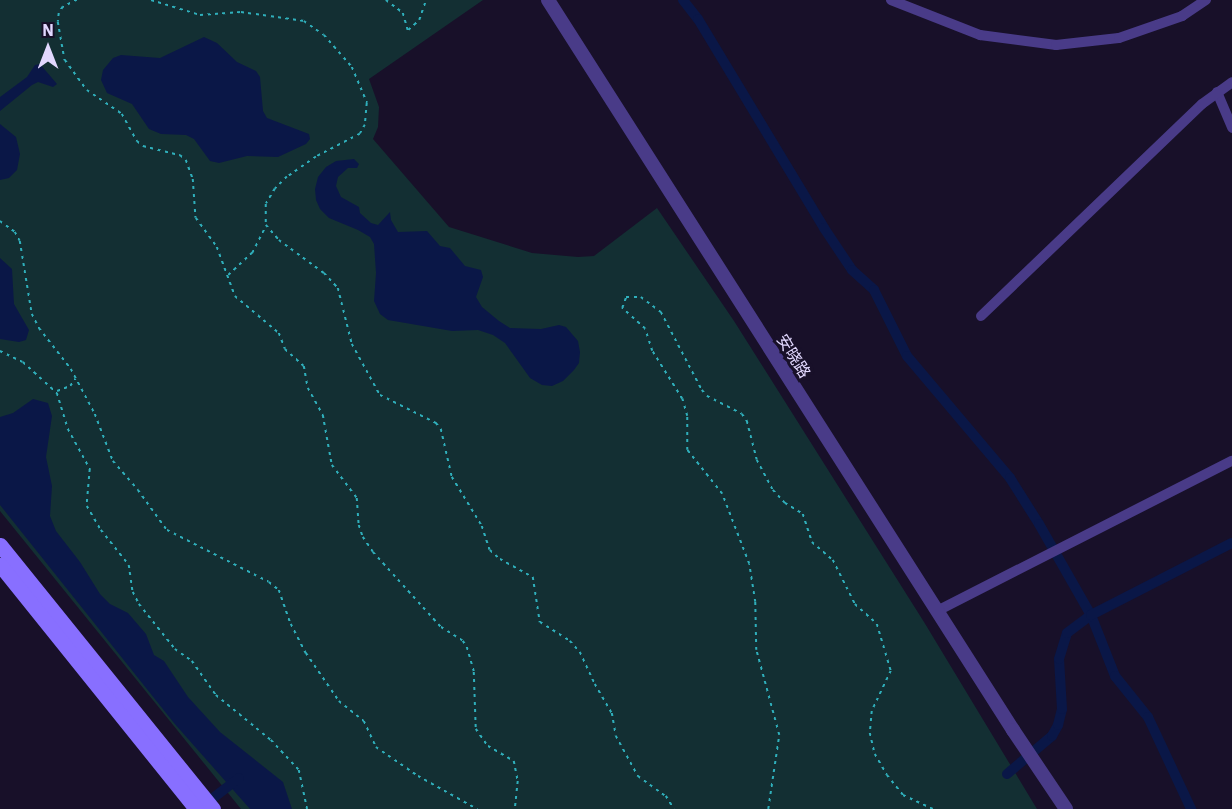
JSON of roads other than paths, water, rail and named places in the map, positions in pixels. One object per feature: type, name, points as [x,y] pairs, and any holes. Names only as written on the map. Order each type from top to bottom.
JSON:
[{"type":"main road","points":[[0,545],[189,790],[196,809]]},
{"type":"main road","points":[[0,565],[189,790],[213,809]]},
{"type":"street","name":"安晓路","points":[[548,0],[1013,730],[1066,809]]},
{"type":"street","points":[[891,0],[980,35],[1056,45],[1119,38],[1182,15],[1206,0]]},
{"type":"street","points":[[981,316],[1217,92],[1232,82]]},
{"type":"street","points":[[1217,92],[1232,128]]},
{"type":"street","points":[[937,611],[1232,461]]},
{"type":"waterway","points":[[683,0],[698,19],[824,228],[852,270],[874,290],[907,356],[1010,478],[1039,524],[1091,615],[1115,676],[1148,717],[1191,809]]},
{"type":"waterway","points":[[1007,774],[1052,736],[1058,725],[1062,709],[1059,659],[1067,633],[1091,615],[1232,543]]},
{"type":"waterway","points":[[204,805],[239,778]]}]
